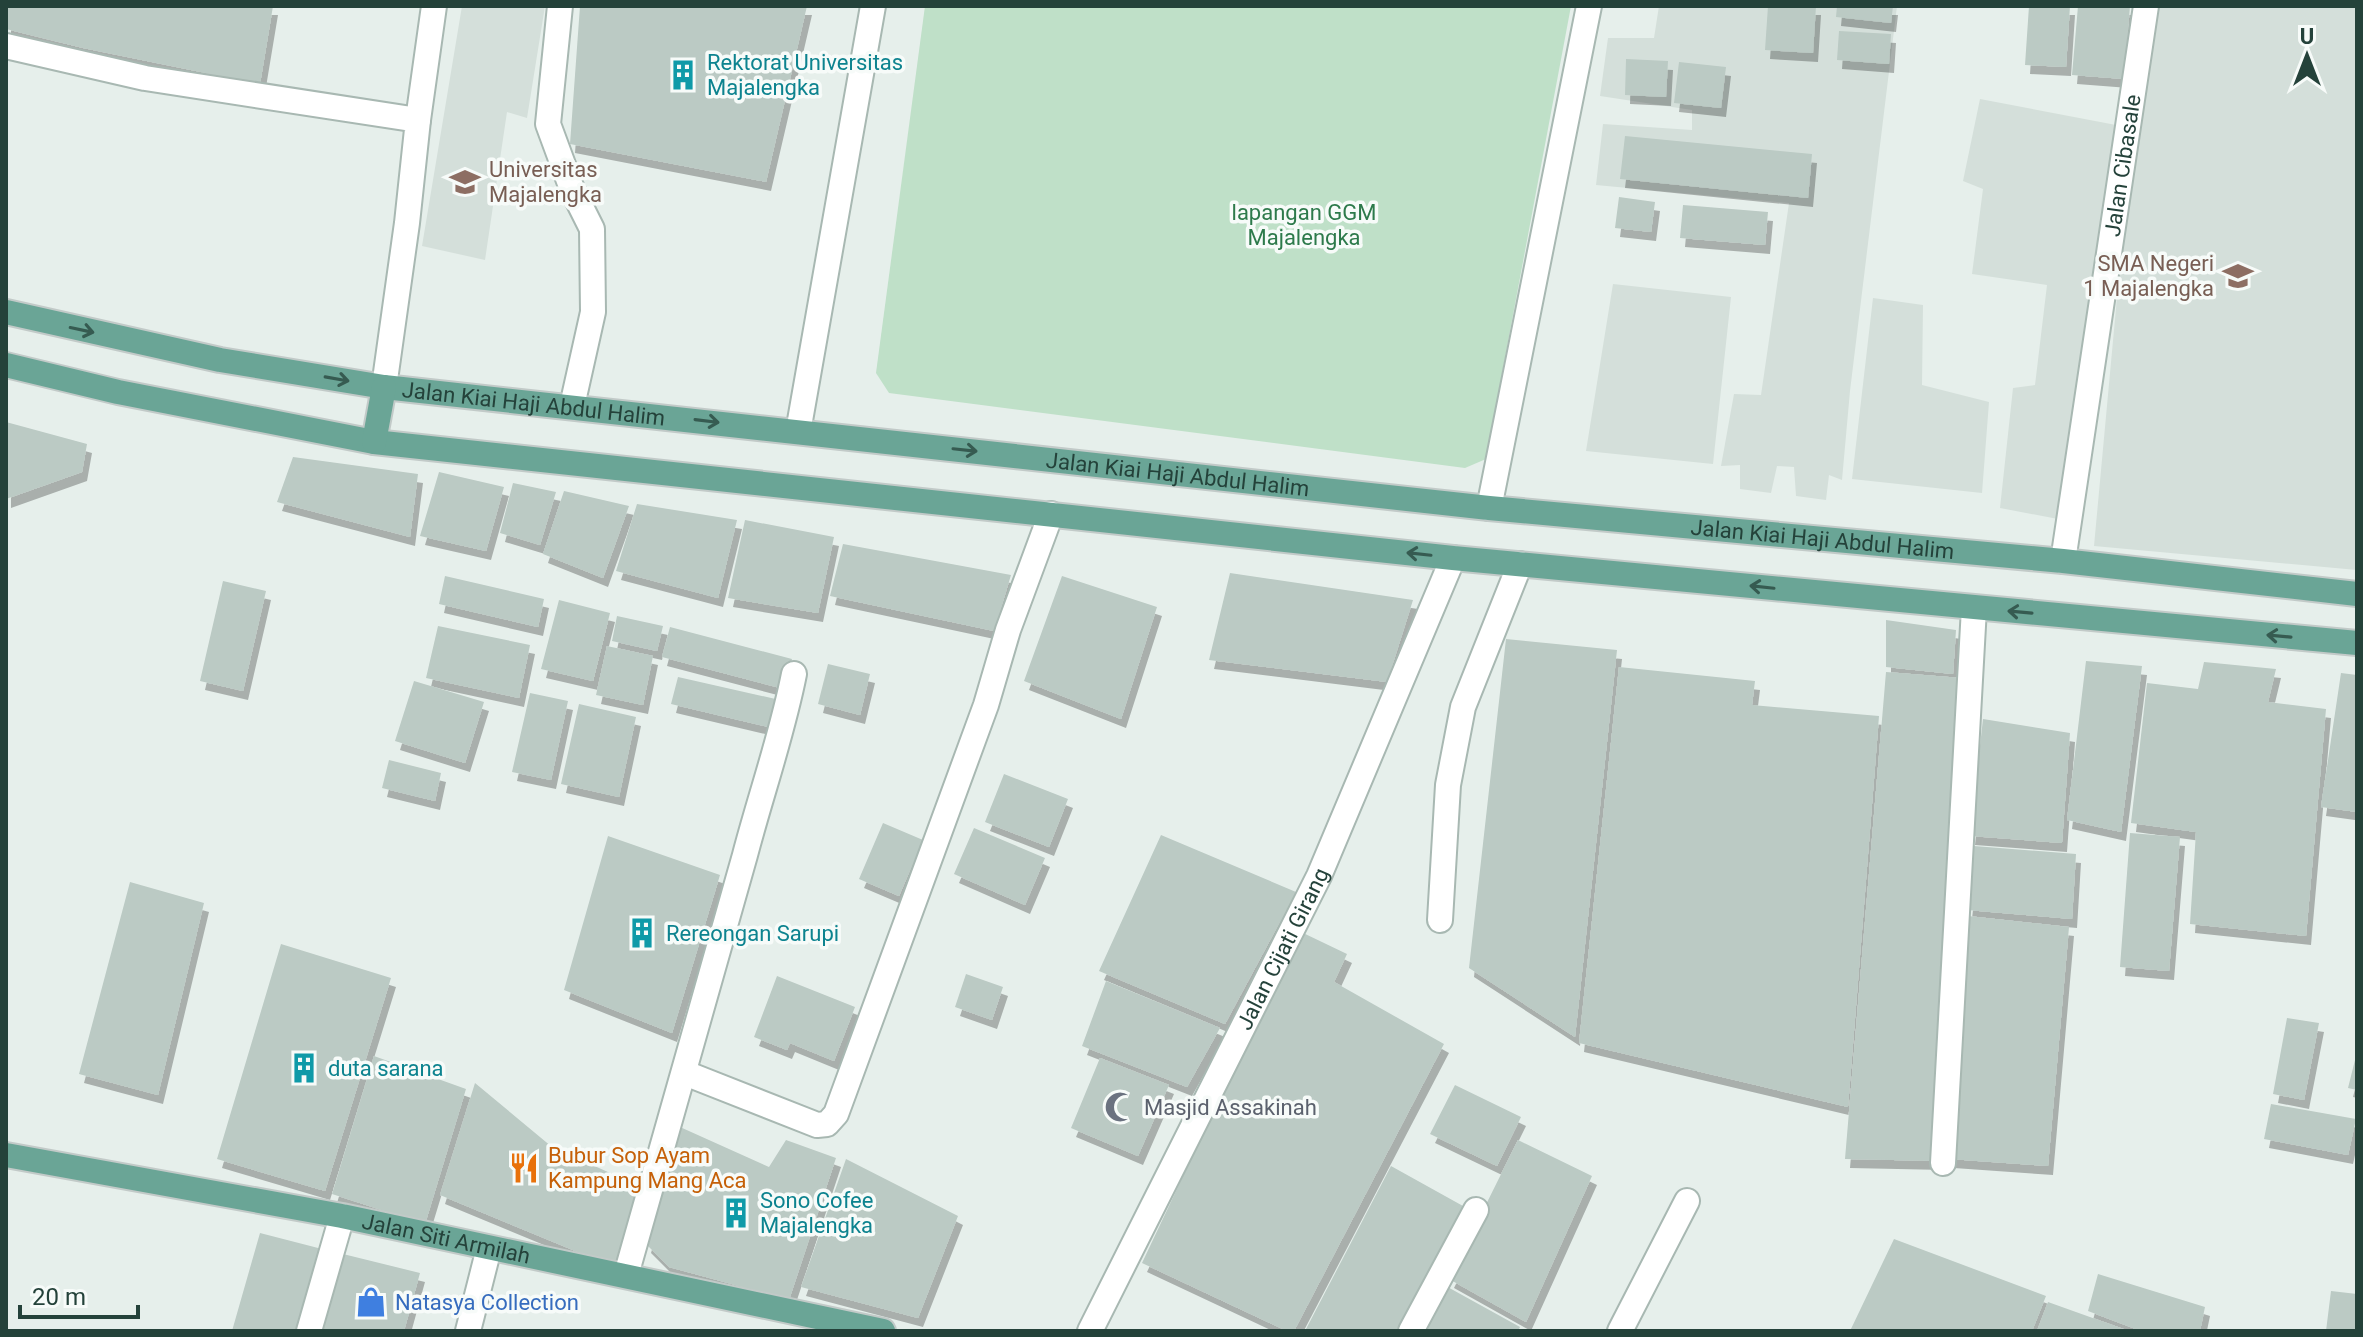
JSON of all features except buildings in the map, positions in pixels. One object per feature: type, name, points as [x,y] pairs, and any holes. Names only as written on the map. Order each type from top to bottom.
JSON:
[{"type":"main road","name":"Jalan Kiai Haji Abdul Halim","points":[[6,312],[220,360],[384,387],[1489,508],[2063,561],[2357,594]]},
{"type":"main road","points":[[6,365],[118,392],[374,442],[1453,558],[2357,643]]},
{"type":"main road","points":[[374,442],[384,387]]},
{"type":"main road","name":"Jalan Siti Armilah","points":[[6,1155],[342,1216],[883,1331]]},
{"type":"street","points":[[384,387],[434,6]]},
{"type":"street","points":[[560,6],[548,124],[572,189],[592,229],[593,312],[572,406]]},
{"type":"street","points":[[798,432],[873,6]]},
{"type":"street","points":[[1489,508],[1589,6]]},
{"type":"street","name":"Jalan Cibasale","points":[[2063,561],[2146,6]]},
{"type":"street","points":[[6,46],[145,78],[418,120]]},
{"type":"street","points":[[685,1073],[817,1125],[827,1124],[836,1114],[986,705],[1008,630],[1051,514]]},
{"type":"street","name":"Jalan Cijati Girang","points":[[1090,1331],[1319,876],[1453,558]]},
{"type":"street","points":[[1440,920],[1448,785],[1463,707],[1520,564]]},
{"type":"street","points":[[1943,1163],[1974,608]]},
{"type":"street","points":[[626,1275],[785,717],[794,674]]},
{"type":"street","points":[[1620,1331],[1687,1201]]},
{"type":"street","points":[[1411,1331],[1476,1210]]},
{"type":"street","points":[[309,1331],[342,1216]]},
{"type":"street","points":[[468,1331],[489,1248]]},
{"type":"shaded area","name":"Universitas Majalengka","points":[[462,6],[545,6],[527,118],[507,112],[485,260],[422,246]]},
{"type":"shaded area","points":[[1659,6],[1897,6],[1842,480],[1829,475],[1826,500],[1796,496],[1794,467],[1777,466],[1771,493],[1740,489],[1740,465],[1721,466],[1734,394],[1761,395],[1789,203],[1596,185],[1603,124],[1692,130],[1692,110],[1600,96],[1608,38],[1654,38]]},
{"type":"shaded area","name":"SMA Negeri 1 Majalengka","points":[[2144,6],[2357,6],[2357,570],[2094,546]]},
{"type":"shaded area","points":[[1980,99],[2116,125],[2058,519],[2000,508],[2013,388],[2035,385],[2047,285],[1972,274],[1983,189],[1963,181]]},
{"type":"shaded area","points":[[1613,284],[1731,297],[1713,464],[1586,451]]},
{"type":"shaded area","points":[[1873,298],[1923,305],[1922,385],[1989,402],[1982,493],[1852,479]]},
{"type":"green space","name":"lapangan GGM Majalengka","points":[[925,6],[1571,6],[1486,459],[1465,468],[889,393],[876,373]]},
{"type":"place","name":"Rektorat Universitas Majalengka","points":[[683,75]]},
{"type":"place","name":"Universitas Majalengka","points":[[465,182]]},
{"type":"place","name":"SMA Negeri 1 Majalengka","points":[[2238,276]]},
{"type":"place","name":"Rereongan Sarupi","points":[[642,933]]},
{"type":"place","name":"duta sarana","points":[[304,1068]]},
{"type":"place","name":"Masjid Assakinah","points":[[1120,1107]]},
{"type":"place","name":"Bubur Sop Ayam Kampung Mang Aca","points":[[524,1168]]},
{"type":"place","name":"Sono Cofee Majalengka","points":[[736,1213]]},
{"type":"place","name":"Natasya Collection","points":[[371,1302]]}]
